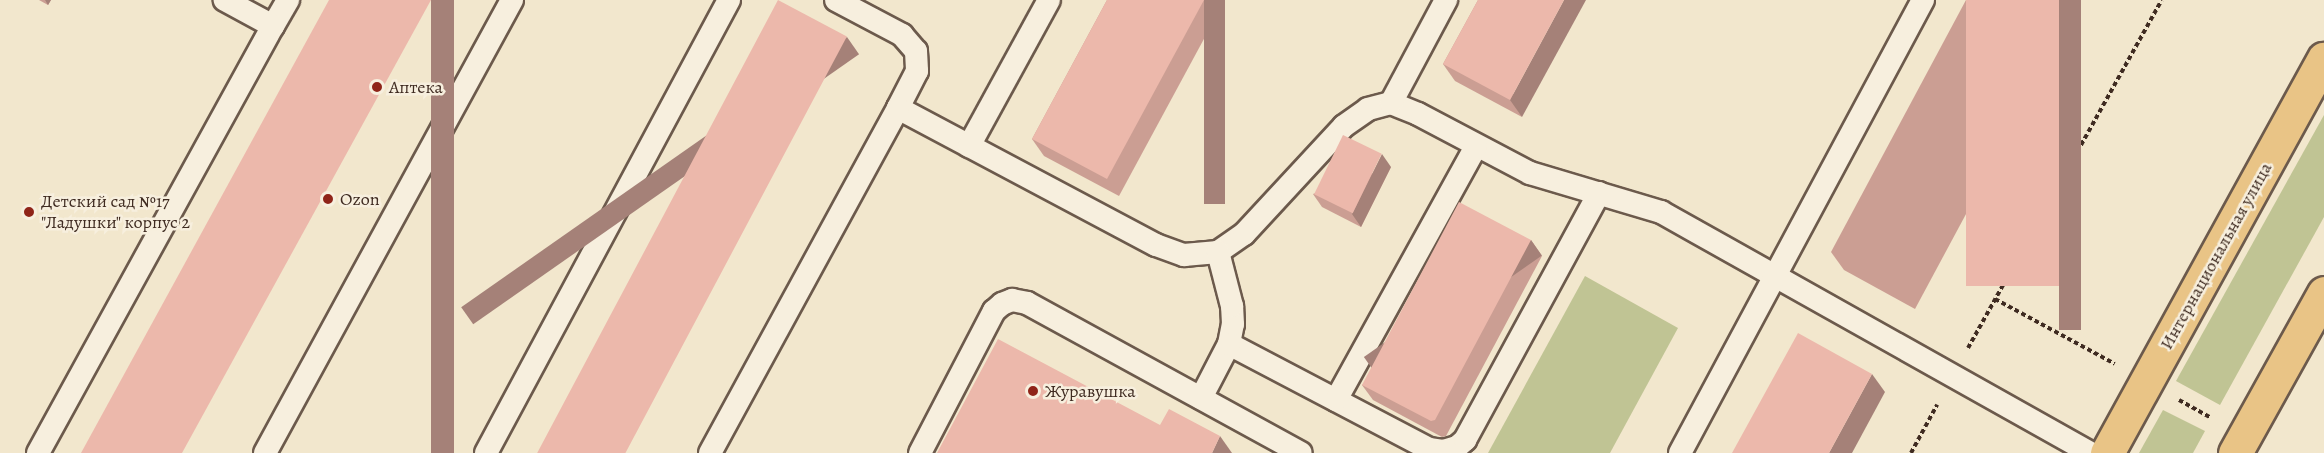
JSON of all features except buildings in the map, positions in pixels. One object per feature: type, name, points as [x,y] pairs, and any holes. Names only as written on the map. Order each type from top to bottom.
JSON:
[{"type":"main road","name":"Интернациональная улица","points":[[2107,453],[2324,59]]},
{"type":"main road","points":[[2235,453],[2324,293]]},
{"type":"lane","points":[[225,0],[273,26]]},
{"type":"lane","points":[[38,453],[288,0]]},
{"type":"lane","points":[[265,453],[512,0]]},
{"type":"lane","points":[[486,453],[729,0]]},
{"type":"lane","points":[[710,453],[917,71],[916,51],[902,35],[836,0]]},
{"type":"lane","points":[[969,146],[1049,0]]},
{"type":"lane","points":[[1390,103],[1446,0]]},
{"type":"lane","points":[[1680,453],[1777,276],[1923,0]]},
{"type":"lane","points":[[898,108],[1156,245],[1184,255],[1218,252],[1244,234],[1344,126],[1368,109],[1390,103],[1418,114],[1530,173],[1661,212],[2091,453]]},
{"type":"lane","points":[[1336,400],[1476,146]]},
{"type":"lane","points":[[1229,344],[1430,449],[1443,451],[1457,447],[1465,440],[1599,193]]},
{"type":"lane","points":[[1201,398],[1229,344],[1233,324],[1232,306],[1218,252]]},
{"type":"lane","points":[[920,453],[994,311],[1002,304],[1012,300],[1027,303],[1300,453]]},
{"type":"path","points":[[1911,453],[2162,0]]},
{"type":"green space","points":[[2324,115],[2324,217],[2220,405],[2176,381]]},
{"type":"green space","points":[[1585,276],[1678,328],[1610,453],[1488,453]]},
{"type":"green space","points":[[2163,410],[2205,431],[2193,453],[2139,453]]},
{"type":"place","name":"Аптека","points":[[377,87]]},
{"type":"place","name":"Ozon","points":[[328,199]]},
{"type":"place","name":"Детский сад №17 \"Ладушки\" корпус 2","points":[[29,212]]},
{"type":"place","name":"Журавушка","points":[[1033,391]]}]
